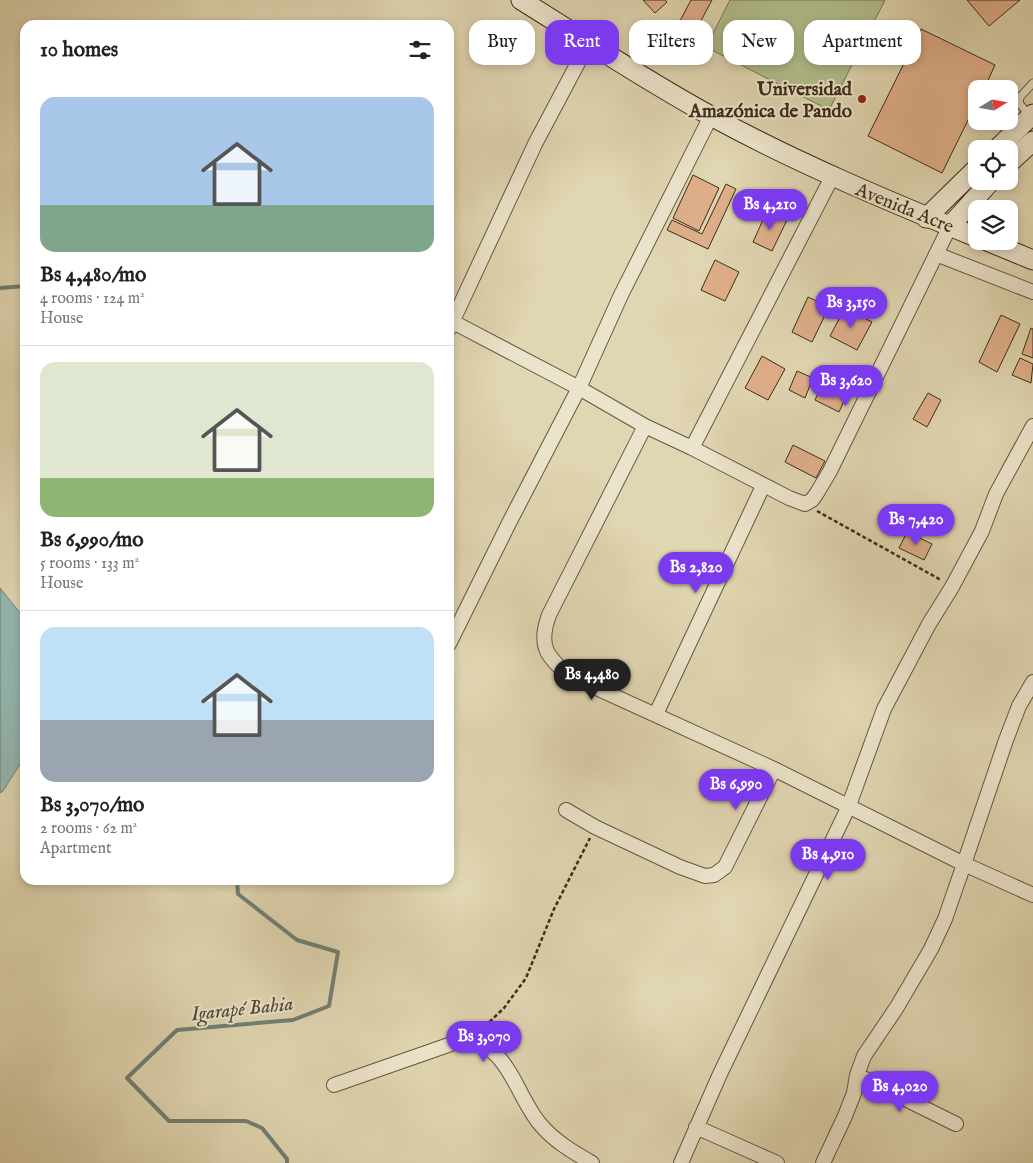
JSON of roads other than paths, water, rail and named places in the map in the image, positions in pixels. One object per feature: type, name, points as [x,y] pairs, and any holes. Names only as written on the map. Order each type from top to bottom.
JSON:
[{"type":"main road","name":"Avenida Acre","points":[[521,0],[553,20]]},
{"type":"main road","name":"Avenida Acre","points":[[619,60],[711,116],[832,177],[926,218],[968,234]]},
{"type":"main road","points":[[1007,140],[1032,116]]},
{"type":"main road","points":[[1018,154],[1033,140]]},
{"type":"main road","points":[[926,218],[968,177]]},
{"type":"main road","points":[[950,226],[983,190]]},
{"type":"main road","points":[[1009,250],[1033,260]]},
{"type":"street","points":[[454,320],[535,144],[577,65]]},
{"type":"street","points":[[454,634],[579,388],[621,295],[711,116]]},
{"type":"street","points":[[692,448],[832,177]]},
{"type":"street","points":[[454,327],[579,388],[645,426],[692,448],[763,486],[805,504],[818,494],[830,471],[950,226]]},
{"type":"street","points":[[936,254],[1033,292]]},
{"type":"street","points":[[645,426],[549,615],[543,638],[548,656],[570,676],[774,769],[848,808],[1033,895]]},
{"type":"street","points":[[681,1163],[764,981],[848,808],[884,709],[928,624],[952,586],[982,531],[996,494],[1033,426]]},
{"type":"street","points":[[656,714],[763,486]]},
{"type":"street","points":[[822,1163],[845,1116],[854,1093],[857,1075],[864,1056],[897,1007],[931,948],[945,919],[1009,732],[1019,706],[1033,682]]},
{"type":"street","points":[[566,810],[595,827],[680,867],[705,876],[714,875],[725,867],[774,769]]},
{"type":"street","points":[[334,1086],[456,1042],[469,1041],[486,1046],[502,1060],[540,1124],[557,1141],[592,1163]]},
{"type":"street","points":[[857,1075],[956,1124]]},
{"type":"street","points":[[696,1127],[777,1163]]},
{"type":"lane","points":[[1032,116],[1019,102],[1020,97],[1033,83]]},
{"type":"water","points":[[0,588],[20,613],[20,764],[0,793]]},
{"type":"waterway","name":"Igarapé Bahia","points":[[0,288],[20,286]]},
{"type":"waterway","name":"Igarapé Bahia","points":[[237,885],[238,894],[297,940],[338,952],[329,1006],[293,1020],[177,1030],[127,1078],[169,1121],[246,1121],[262,1128],[287,1159],[287,1163]]},
{"type":"place","name":"Universidad Amazónica de Pando","points":[[862,99]]}]
